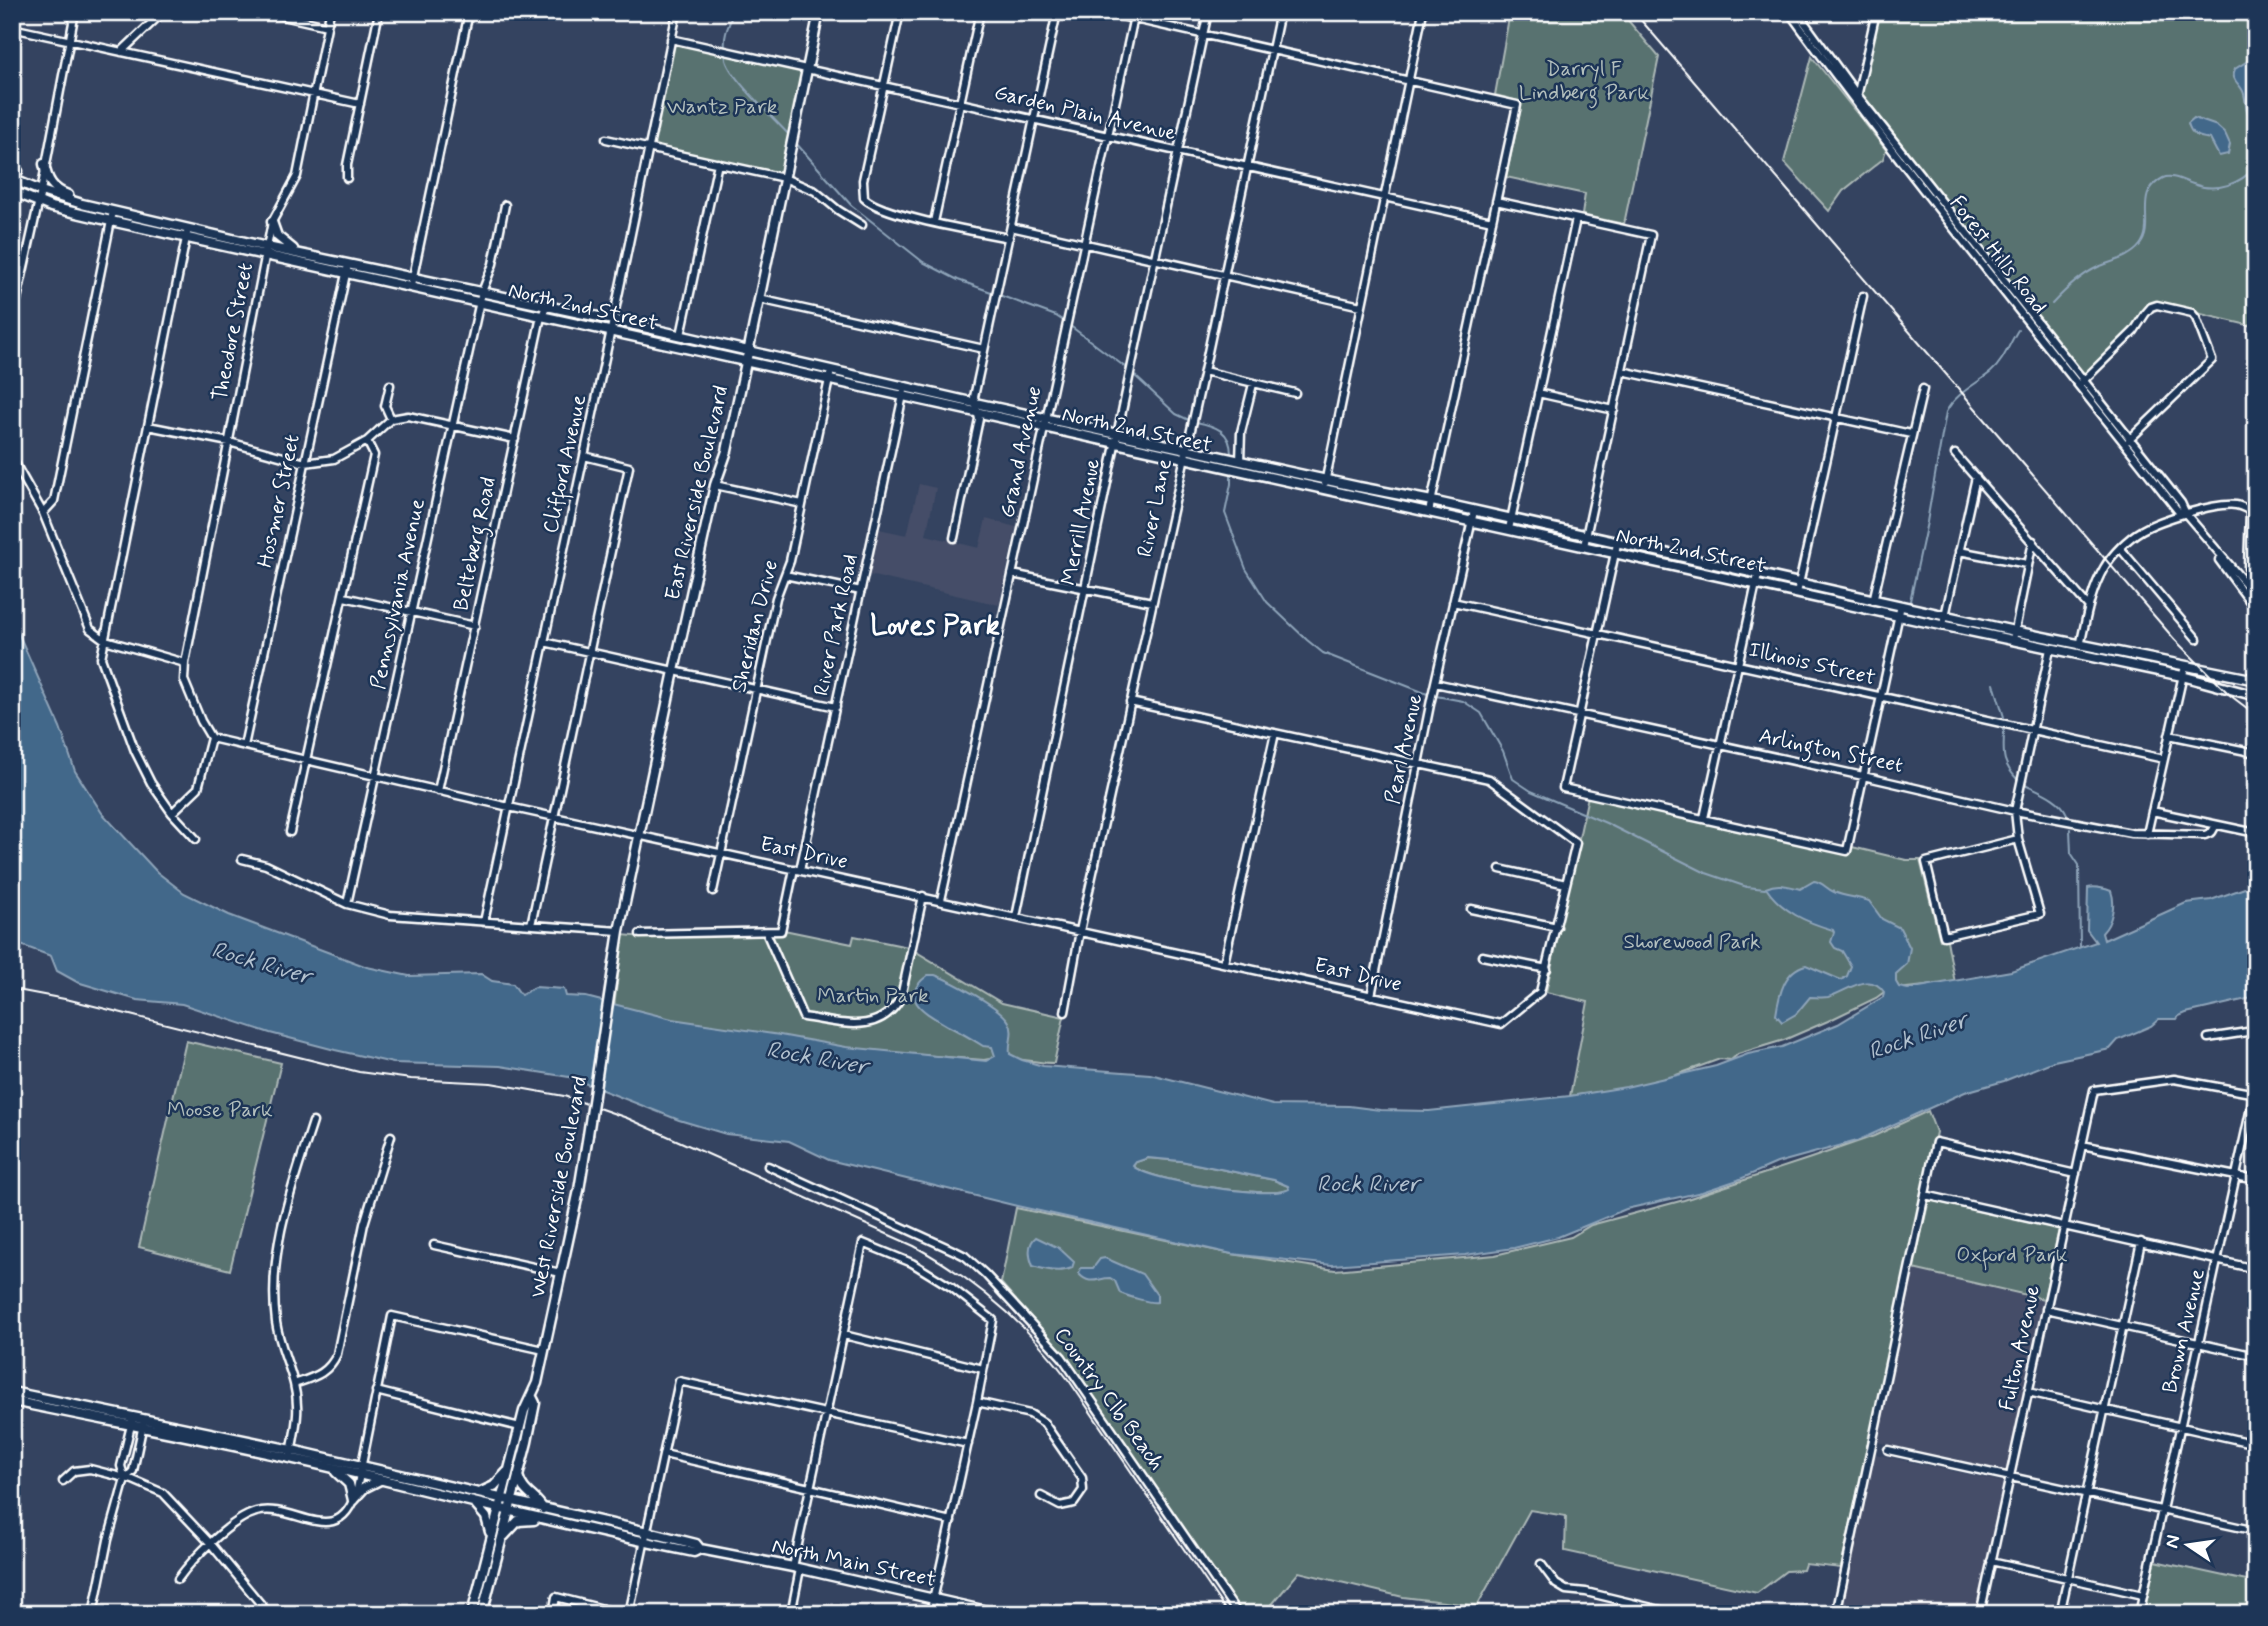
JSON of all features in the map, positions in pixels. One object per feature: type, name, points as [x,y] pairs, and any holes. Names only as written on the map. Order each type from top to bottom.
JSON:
[{"type":"main road","name":"East Riverside Boulevard","points":[[611,983],[619,931],[674,671],[715,485],[727,451],[819,12]]},
{"type":"main road","points":[[44,164],[48,179],[55,189],[82,204]]},
{"type":"main road","name":"North 2nd Street","points":[[12,179],[82,204],[187,232],[347,267],[413,277],[543,316],[746,362],[1115,443],[1225,457],[1238,463],[1429,512],[1585,541],[1798,588],[1871,609],[1943,625],[2081,645],[2256,680]]},
{"type":"main road","name":"North 2nd Street","points":[[12,191],[38,202],[111,221],[187,232]]},
{"type":"main road","points":[[272,222],[281,240],[298,252]]},
{"type":"main road","name":"North 2nd Street","points":[[266,250],[298,252],[411,286],[546,306],[1117,433],[1225,467],[1238,463]]},
{"type":"main road","points":[[657,341],[659,330]]},
{"type":"main road","name":"North 2nd Street","points":[[1325,484],[1432,501],[1511,519],[1585,541]]},
{"type":"main road","name":"North 2nd Street","points":[[1798,588],[1873,599],[1945,615],[2050,649],[2182,676],[2256,696]]},
{"type":"main road","name":"West Riverside Boulevard","points":[[472,1614],[527,1400],[532,1396],[561,1273],[579,1190],[611,983]]},
{"type":"main road","points":[[12,1392],[359,1470]]},
{"type":"main road","name":"West Riverside Boulevard","points":[[482,1614],[533,1413],[535,1403],[532,1396]]},
{"type":"main road","points":[[12,1401],[133,1420]]},
{"type":"main road","points":[[291,1455],[331,1468],[359,1470]]},
{"type":"main road","points":[[480,1493],[494,1486],[510,1466]]},
{"type":"main road","points":[[331,1468],[345,1478],[353,1500]]},
{"type":"main road","name":"North Main Street","points":[[359,1470],[380,1480],[539,1519],[694,1552],[700,1549],[797,1568],[1000,1614]]},
{"type":"main road","name":"North Main Street","points":[[359,1470],[480,1493],[696,1544],[700,1549]]},
{"type":"main road","points":[[518,1476],[527,1494],[543,1509]]},
{"type":"main road","points":[[353,1500],[364,1488],[380,1480]]},
{"type":"main road","points":[[473,1502],[486,1517],[491,1537]]},
{"type":"main road","points":[[502,1538],[518,1521],[539,1519]]},
{"type":"street","points":[[12,322],[41,191],[75,12]]},
{"type":"street","points":[[121,52],[163,12]]},
{"type":"street","points":[[265,12],[327,26]]},
{"type":"street","name":"Theodore Street","points":[[185,663],[272,222],[298,176],[330,12]]},
{"type":"street","points":[[347,178],[347,165],[380,12]]},
{"type":"street","points":[[411,286],[469,12]]},
{"type":"street","name":"Clifford Avenue","points":[[484,922],[677,12]]},
{"type":"street","points":[[900,12],[863,180],[864,198],[877,206],[934,222],[1009,238]]},
{"type":"street","points":[[934,222],[980,12]]},
{"type":"street","points":[[954,538],[979,419],[974,397],[1057,12]]},
{"type":"street","points":[[1103,12],[1134,16],[1517,105],[1429,512]]},
{"type":"street","name":"Merrill Avenue","points":[[1016,917],[1208,12]]},
{"type":"street","name":"River Lane","points":[[1065,1012],[1080,931],[1192,427],[1280,12]]},
{"type":"street","points":[[1325,484],[1423,12]]},
{"type":"street","name":"Forest Hills Road","points":[[1789,12],[1802,25],[1856,99],[2128,442],[2256,596]]},
{"type":"street","name":"Forest Hills Road","points":[[1797,12],[1802,25]]},
{"type":"street","points":[[1856,99],[1876,12]]},
{"type":"street","name":"Grand Avenue","points":[[941,900],[1134,16]]},
{"type":"street","points":[[12,28],[360,104]]},
{"type":"street","name":"Garden Plain Avenue","points":[[671,39],[1492,221]]},
{"type":"street","points":[[606,139],[784,178],[815,191],[838,211],[862,225]]},
{"type":"street","points":[[681,335],[718,163]]},
{"type":"street","points":[[1496,201],[1651,234],[1585,541]]},
{"type":"street","name":"Pennsylvania Avenue","points":[[347,904],[452,425],[481,297],[493,264],[505,205]]},
{"type":"street","points":[[43,513],[54,501],[113,211]]},
{"type":"street","points":[[1509,529],[1576,219]]},
{"type":"street","points":[[1011,227],[1362,306]]},
{"type":"street","points":[[187,232],[102,658],[135,751],[150,783],[196,839]]},
{"type":"street","name":"Hosmer Street","points":[[244,746],[347,267]]},
{"type":"street","points":[[1798,588],[1863,296]]},
{"type":"street","points":[[759,299],[984,349]]},
{"type":"street","points":[[2081,383],[2134,331],[2151,307],[2157,305],[2186,310],[2196,318],[2212,360],[2128,442]]},
{"type":"street","name":"Belteberg Road","points":[[438,790],[546,306]]},
{"type":"street","name":"Sheridan Drive","points":[[713,891],[776,598],[785,575],[831,370]]},
{"type":"street","points":[[1204,371],[1295,393]]},
{"type":"street","points":[[1622,371],[1910,434]]},
{"type":"street","points":[[1238,463],[1241,432],[1253,384]]},
{"type":"street","points":[[390,385],[385,407],[391,419]]},
{"type":"street","name":"River Park Road","points":[[766,932],[778,932],[782,929],[836,707],[905,386]]},
{"type":"street","points":[[1871,609],[1910,434],[1923,389]]},
{"type":"street","points":[[1538,393],[1614,410]]},
{"type":"street","points":[[148,426],[229,442],[305,463],[334,459],[367,441],[391,419],[408,416],[515,439]]},
{"type":"street","points":[[290,832],[374,455],[367,441]]},
{"type":"street","points":[[1955,454],[2089,607]]},
{"type":"street","points":[[531,925],[629,467],[584,456]]},
{"type":"street","points":[[12,458],[43,513],[90,629],[105,640],[185,663],[184,680],[211,738],[198,788],[172,813]]},
{"type":"street","points":[[1943,625],[1976,477]]},
{"type":"street","points":[[715,485],[802,504]]},
{"type":"street","points":[[2079,655],[2095,586],[2120,548],[2141,531],[2186,514],[2222,505],[2238,505],[2253,512],[2248,568],[2256,582]]},
{"type":"street","name":"Pearl Avenue","points":[[1371,996],[1431,700],[1474,511]]},
{"type":"street","name":"Forest Hills Road","points":[[2203,535],[2256,610]]},
{"type":"street","points":[[2013,635],[2033,541]]},
{"type":"street","points":[[1616,548],[1563,788],[1847,851],[1901,605]]},
{"type":"street","points":[[2120,548],[2197,639]]},
{"type":"street","points":[[1959,551],[2027,564]]},
{"type":"street","points":[[1012,574],[1152,602]]},
{"type":"street","points":[[785,575],[861,591]]},
{"type":"street","points":[[1704,818],[1757,579]]},
{"type":"street","points":[[344,597],[475,626]]},
{"type":"street","name":"Illinois Street","points":[[1453,602],[2164,759]]},
{"type":"street","points":[[544,642],[836,707]]},
{"type":"street","points":[[2018,839],[1926,862],[1944,936],[2040,914],[2018,839],[2015,811],[2050,649]]},
{"type":"street","points":[[2147,834],[2185,666]]},
{"type":"street","name":"Arlington Street","points":[[1435,686],[1580,713],[2015,811],[2131,833],[2205,835],[2212,832],[2216,825]]},
{"type":"street","points":[[1130,702],[1489,779],[1576,843],[1547,969],[1482,956]]},
{"type":"street","points":[[1224,962],[1275,733]]},
{"type":"street","points":[[2169,735],[2256,753]]},
{"type":"street","name":"East Drive","points":[[211,738],[720,854],[1501,1024],[1540,992],[1547,969]]},
{"type":"street","name":"Arlington Street","points":[[2152,811],[2256,833]]},
{"type":"street","points":[[242,859],[266,865],[347,904],[404,917],[619,931]]},
{"type":"street","points":[[1500,869],[1566,884]]},
{"type":"street","points":[[639,934],[766,932],[803,1017],[869,1024],[883,1018],[901,997],[923,897]]},
{"type":"street","points":[[1471,909],[1557,927]]},
{"type":"street","points":[[2208,1038],[2247,1032],[2256,1036]]},
{"type":"street","name":"Brown Avenue","points":[[2139,1614],[2255,1094],[2256,1055]]},
{"type":"street","name":"Fulton Avenue","points":[[1980,1614],[2094,1090],[2174,1079],[2255,1094]]},
{"type":"street","points":[[291,1455],[299,1420],[294,1384],[282,1352],[276,1324],[273,1272],[290,1193],[313,1122]]},
{"type":"street","points":[[294,1384],[319,1376],[331,1366],[337,1354],[364,1223],[391,1136]]},
{"type":"street","points":[[1836,1614],[1936,1142],[2076,1174]]},
{"type":"street","points":[[2082,1145],[2256,1180]]},
{"type":"street","name":"Country Clb Beach","points":[[768,1166],[944,1245],[965,1256],[985,1274],[1062,1357],[1238,1614]]},
{"type":"street","points":[[1925,1195],[2256,1269]]},
{"type":"street","points":[[2060,1614],[2141,1242]]},
{"type":"street","points":[[790,1614],[811,1488],[863,1243],[912,1263],[951,1287],[993,1320],[978,1402],[930,1614]]},
{"type":"street","points":[[434,1245],[561,1273]]},
{"type":"street","points":[[2046,1309],[2256,1356]]},
{"type":"street","points":[[178,1579],[211,1543],[247,1516],[259,1511],[324,1522],[343,1516],[353,1500],[392,1316],[544,1350]]},
{"type":"street","points":[[844,1335],[983,1369]]},
{"type":"street","points":[[629,1614],[679,1381],[968,1444]]},
{"type":"street","points":[[376,1391],[520,1427]]},
{"type":"street","points":[[2028,1392],[2256,1444]]},
{"type":"street","points":[[978,1402],[1030,1414],[1044,1423],[1082,1478],[1083,1490],[1074,1503],[1060,1506],[1041,1496]]},
{"type":"street","points":[[125,1479],[121,1466],[133,1420]]},
{"type":"street","points":[[93,1614],[108,1540],[125,1479],[133,1471],[143,1422]]},
{"type":"street","points":[[1888,1450],[2256,1531]]},
{"type":"street","points":[[664,1454],[951,1521]]},
{"type":"street","points":[[63,1481],[75,1471],[90,1469],[163,1493],[211,1543],[269,1614]]},
{"type":"street","points":[[1991,1561],[2143,1595]]},
{"type":"street","points":[[1541,1564],[1556,1584],[1566,1590],[1586,1592],[1677,1614]]},
{"type":"street","points":[[552,1614],[556,1597],[623,1614]]},
{"type":"street","points":[[12,1612],[19,1614]]},
{"type":"shaded area","points":[[919,484],[936,488],[926,535],[979,548],[986,519],[1016,527],[999,605],[869,575],[879,529],[907,535]]},
{"type":"shaded area","points":[[1913,1269],[2044,1299],[2006,1472],[1877,1442]]},
{"type":"shaded area","points":[[1875,1454],[2003,1482],[1975,1614],[1841,1614]]},
{"type":"green space","name":"Darryl F Lindberg Park","points":[[1510,12],[1621,12],[1659,57],[1624,224],[1582,215],[1585,194],[1506,177],[1521,108],[1519,101],[1495,95]]},
{"type":"green space","points":[[1877,12],[2256,12],[2256,327],[2155,303],[2085,378],[1859,94]]},
{"type":"green space","name":"Wantz Park","points":[[671,39],[807,70],[784,178],[650,147]]},
{"type":"green space","points":[[1812,57],[1886,150],[1883,159],[1843,191],[1829,211],[1784,162]]},
{"type":"green space","name":"Shorewood Park","points":[[1588,796],[1850,853],[1852,847],[1906,860],[1920,860],[1940,940],[1947,940],[1955,983],[1887,990],[1828,1021],[1784,1040],[1738,1054],[1731,1060],[1720,1059],[1646,1086],[1570,1096],[1588,1002],[1546,992]]},
{"type":"green space","name":"Martin Park","points":[[784,930],[852,944],[854,936],[908,947],[1002,1003],[1064,1017],[1054,1063],[848,1049],[709,1028],[614,1007],[623,935],[644,937]]},
{"type":"green space","name":"Moose Park","points":[[186,1041],[281,1063],[230,1270],[139,1247]]},
{"type":"green space","points":[[1928,1111],[1936,1132],[1841,1568],[1805,1564],[1803,1570],[1786,1571],[1757,1593],[1565,1551],[1566,1516],[1530,1510],[1477,1606],[1403,1597],[1299,1572],[1264,1614],[1242,1614],[1055,1345],[1001,1283],[1016,1208],[1232,1254],[1335,1270],[1495,1255],[1571,1237],[1591,1225],[1684,1200],[1811,1158],[1874,1136]]},
{"type":"green space","points":[[1148,1158],[1181,1161],[1274,1180],[1290,1189],[1279,1192],[1237,1191],[1185,1183],[1143,1172],[1133,1166],[1136,1162]]},
{"type":"green space","name":"Oxford Park","points":[[1929,1200],[2059,1229],[2044,1299],[1913,1269]]},
{"type":"green space","points":[[2155,1561],[2256,1583],[2256,1614],[2144,1614]]},
{"type":"water","points":[[2256,51],[2254,120],[2247,111],[2244,94],[2235,80],[2234,73],[2235,69]]},
{"type":"water","points":[[2194,118],[2217,126],[2225,133],[2230,144],[2228,154],[2219,156],[2210,139],[2193,133],[2188,123]]},
{"type":"water","name":"Rock River","points":[[12,619],[60,727],[75,771],[102,813],[157,872],[184,893],[229,915],[367,967],[409,976],[481,974],[492,981],[513,984],[521,995],[535,987],[564,989],[566,996],[586,997],[672,1019],[846,1047],[986,1061],[995,1056],[992,1047],[983,1046],[931,1016],[918,1005],[914,998],[915,991],[928,975],[935,975],[996,1009],[1011,1026],[1010,1054],[1043,1066],[1150,1074],[1273,1105],[1429,1111],[1570,1096],[1626,1087],[1782,1047],[1838,1024],[1883,997],[1884,992],[1872,983],[1858,984],[1828,997],[1810,997],[1796,1014],[1782,1022],[1776,1015],[1784,984],[1792,972],[1806,965],[1841,980],[1847,976],[1851,966],[1842,951],[1835,948],[1831,942],[1833,930],[1787,910],[1766,888],[1779,885],[1800,889],[1814,881],[1838,894],[1869,901],[1882,919],[1900,928],[1910,948],[1907,964],[1896,974],[1896,982],[1899,987],[1908,989],[2011,971],[2096,942],[2087,930],[2088,888],[2111,891],[2113,907],[2111,919],[2102,933],[2104,940],[2186,903],[2211,900],[2256,884],[2256,997],[2186,1013],[2177,1019],[2159,1019],[2151,1026],[2118,1040],[2110,1049],[2054,1061],[2004,1081],[1965,1092],[1857,1141],[1777,1163],[1702,1192],[1626,1209],[1558,1237],[1514,1248],[1465,1255],[1332,1265],[1232,1254],[829,1160],[789,1141],[726,1134],[679,1120],[569,1077],[500,1066],[393,1063],[335,1050],[270,1033],[182,1004],[137,1000],[77,982],[57,971],[51,956],[18,944],[13,935]],"holes":[[[1148,1158],[1181,1161],[1274,1180],[1289,1189],[1279,1192],[1237,1191],[1185,1183],[1143,1172],[1133,1166],[1136,1162]]]},
{"type":"water","points":[[1036,1237],[1059,1248],[1074,1262],[1072,1268],[1053,1270],[1033,1266],[1030,1251],[1031,1243]]},
{"type":"water","points":[[1105,1258],[1142,1274],[1157,1295],[1157,1302],[1120,1293],[1115,1281],[1110,1278],[1090,1281],[1079,1274],[1081,1268],[1093,1268],[1100,1259]]},
{"type":"waterway","points":[[731,12],[726,33],[726,60],[744,88],[789,135]]},
{"type":"waterway","points":[[795,142],[851,205],[923,262],[958,280],[994,293]]},
{"type":"waterway","points":[[2052,304],[2085,274],[2126,256],[2140,245],[2146,228],[2146,201],[2149,192],[2163,178],[2174,177],[2202,187],[2219,187],[2236,182],[2256,166]]},
{"type":"waterway","points":[[999,295],[1056,316],[1065,322]]},
{"type":"waterway","points":[[1069,325],[1129,370]]},
{"type":"waterway","points":[[1910,601],[1946,412],[1960,394],[1996,368],[2018,330]]},
{"type":"waterway","points":[[1133,374],[1176,414],[1191,421]]},
{"type":"waterway","points":[[1196,422],[1221,431],[1228,440],[1231,454]]},
{"type":"waterway","points":[[1231,470],[1225,513],[1246,569],[1267,602],[1323,653],[1430,695]]},
{"type":"waterway","points":[[1994,684],[2004,717]]},
{"type":"waterway","points":[[1436,696],[1463,701],[1481,713],[1503,751],[1513,779],[1531,791],[1606,823],[1706,873],[1747,887],[1765,889]]},
{"type":"waterway","points":[[2004,730],[2005,761],[2017,779]]},
{"type":"waterway","points":[[2025,784],[2055,800],[2067,814]]},
{"type":"waterway","points":[[2070,829],[2071,853],[2079,865],[2080,947]]},
{"type":"railway","points":[[1634,12],[2175,640],[2231,696],[2256,715]]},
{"type":"railway","points":[[12,989],[70,1000],[359,1072],[411,1079],[491,1083],[564,1096],[627,1118],[914,1246],[980,1289],[1037,1341],[1070,1382],[1228,1614]]},
{"type":"district","name":"Loves Park","points":[[935,626]]}]
